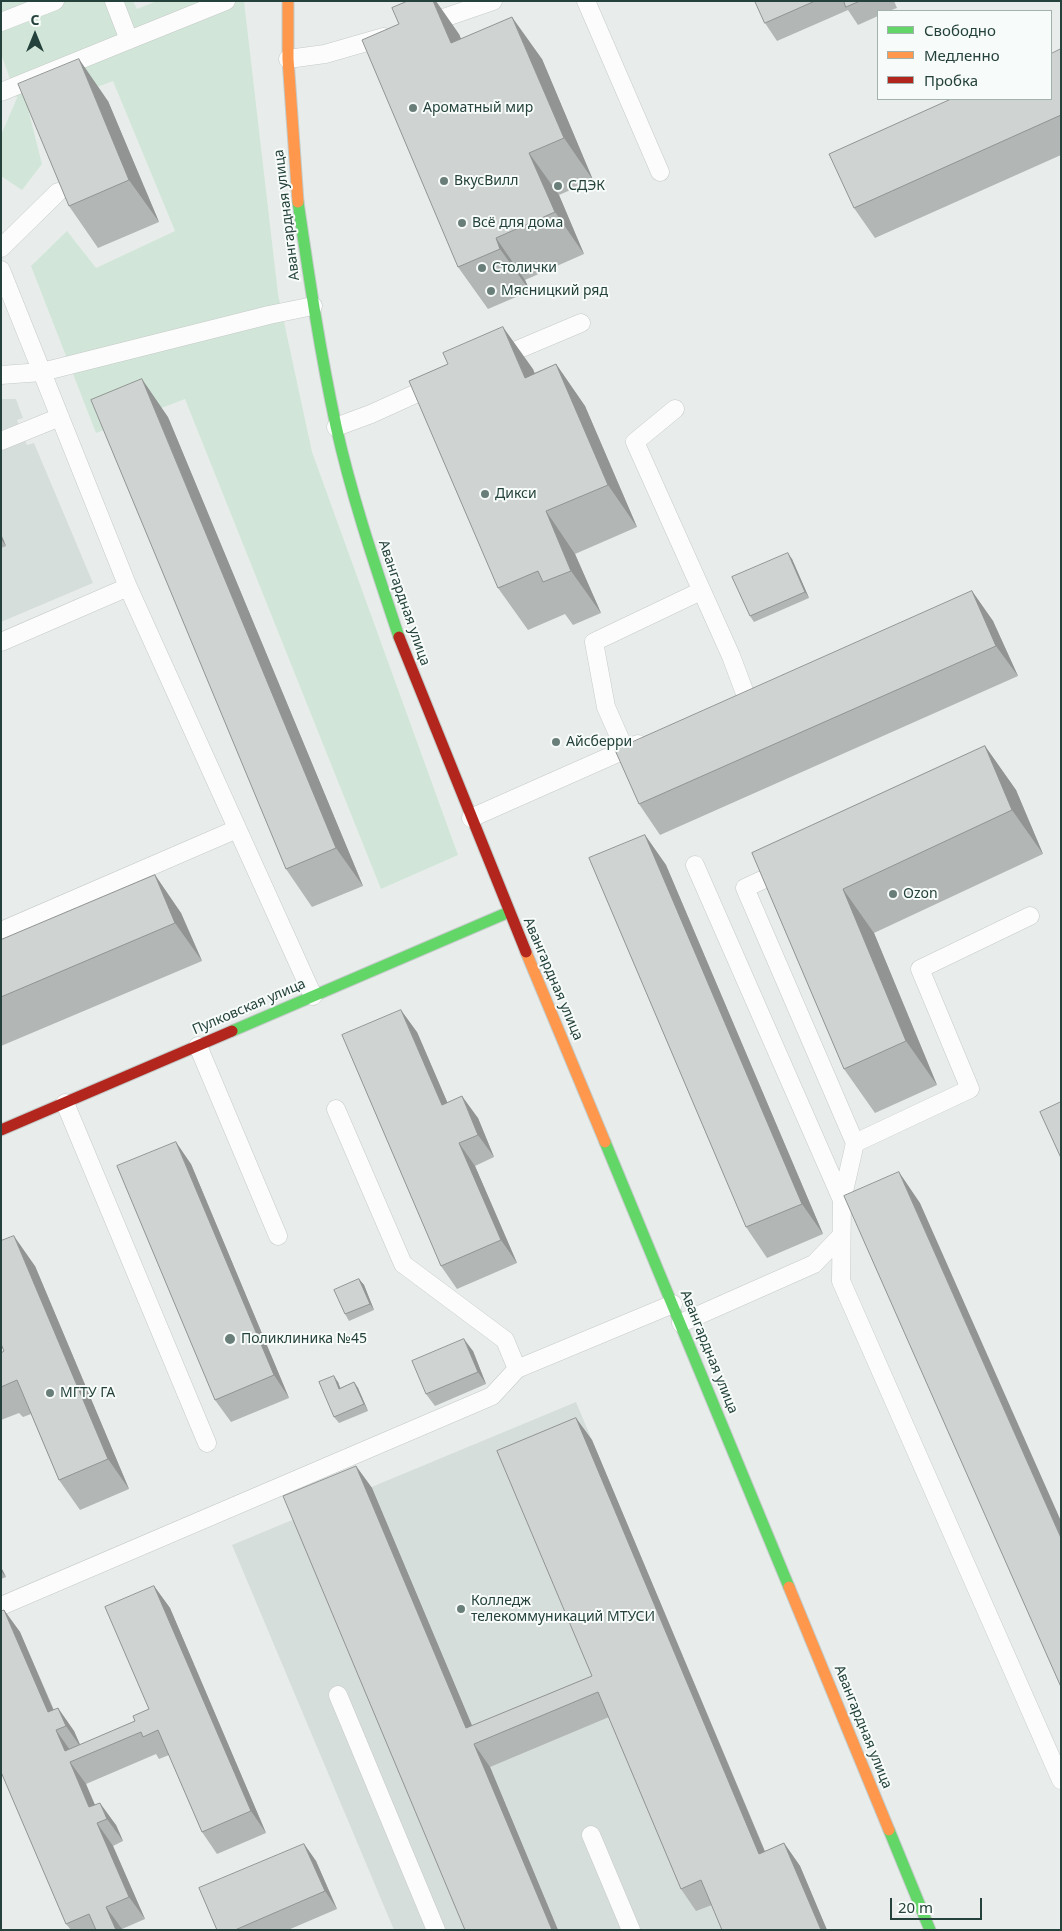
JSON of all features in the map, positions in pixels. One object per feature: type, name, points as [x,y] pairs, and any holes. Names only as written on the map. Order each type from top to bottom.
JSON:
[{"type":"main road","name":"Авангардная улица","points":[[288,1],[288,59],[296,186],[313,306],[336,427],[363,530],[407,660],[509,912],[681,1323],[930,1930]]},
{"type":"main road","name":"Пулковская улица","points":[[1,1130],[509,912]]},
{"type":"lane","points":[[1,22],[55,1]]},
{"type":"lane","points":[[114,1],[129,40]]},
{"type":"lane","points":[[1,92],[226,1]]},
{"type":"lane","points":[[288,59],[326,54],[407,30],[465,6],[493,1]]},
{"type":"lane","points":[[586,1],[660,172]]},
{"type":"lane","points":[[1,248],[58,192]]},
{"type":"lane","points":[[1,270],[128,588],[313,996]]},
{"type":"lane","points":[[1,375],[42,372],[269,315],[313,306]]},
{"type":"lane","points":[[480,365],[581,323]]},
{"type":"lane","points":[[336,427],[371,414],[454,376]]},
{"type":"lane","points":[[675,409],[635,442],[731,656],[746,696]]},
{"type":"lane","points":[[1,441],[60,417]]},
{"type":"lane","points":[[1,642],[128,588]]},
{"type":"lane","points":[[625,750],[606,707],[594,642],[700,590]]},
{"type":"lane","points":[[729,704],[764,688]]},
{"type":"lane","points":[[471,818],[651,738]]},
{"type":"lane","points":[[1,931],[237,829]]},
{"type":"lane","points":[[798,863],[745,888],[855,1143],[842,1200],[841,1281],[1061,1780]]},
{"type":"lane","points":[[695,865],[842,1200]]},
{"type":"lane","points":[[855,1143],[970,1089],[920,970],[1030,916]]},
{"type":"lane","points":[[198,1046],[278,1236]]},
{"type":"lane","points":[[64,1103],[207,1442]]},
{"type":"lane","points":[[336,1109],[402,1264],[505,1340],[518,1369]]},
{"type":"lane","points":[[681,1323],[814,1264],[841,1236]]},
{"type":"lane","points":[[1,1606],[492,1396],[518,1369],[673,1304]]},
{"type":"lane","points":[[338,1695],[436,1930]]},
{"type":"lane","points":[[591,1835],[632,1930]]},
{"type":"shaded area","points":[[1,399],[16,399],[23,418],[17,420],[27,445],[34,443],[93,583],[1,622]]},
{"type":"shaded area","name":"Колледж телекоммуникаций МТУСИ","points":[[576,1402],[775,1876],[800,1866],[827,1930],[394,1930],[232,1545]]},
{"type":"green space","points":[[1,1],[133,1],[137,9],[157,1],[244,1],[278,294],[312,452],[458,855],[381,889],[185,399],[96,433],[31,266],[67,231],[96,268],[175,231],[113,81],[29,113],[42,164],[22,190],[1,176],[1,135],[17,98],[1,54]]},
{"type":"building","points":[[408,1],[433,1],[451,43],[512,17],[564,138],[529,153],[555,212],[496,238],[500,249],[458,267],[362,40],[399,24],[392,8]]},
{"type":"building","points":[[755,1],[815,1],[765,23]]},
{"type":"building","points":[[844,1],[860,1],[846,7]]},
{"type":"building","points":[[1061,49],[1061,115],[854,208],[829,154],[949,100],[1052,100],[1052,54]]},
{"type":"building","points":[[79,59],[129,180],[69,206],[18,84]]},
{"type":"building","points":[[503,327],[525,378],[556,364],[608,485],[546,511],[571,571],[543,582],[538,571],[498,588],[409,381],[448,364],[443,353]]},
{"type":"building","points":[[142,379],[336,848],[286,869],[91,400]]},
{"type":"building","points":[[788,553],[805,592],[750,616],[732,577]]},
{"type":"building","points":[[972,591],[996,646],[639,804],[615,750]]},
{"type":"building","points":[[985,746],[1012,810],[843,889],[906,1041],[844,1069],[752,853]]},
{"type":"building","points":[[645,835],[802,1204],[746,1227],[589,858]]},
{"type":"building","points":[[155,875],[175,923],[1,997],[1,940]]},
{"type":"building","points":[[401,1010],[442,1105],[462,1096],[478,1135],[459,1143],[501,1240],[441,1266],[342,1035]]},
{"type":"building","points":[[1061,1102],[1061,1158],[1040,1112]]},
{"type":"building","name":"Поликлиника №45","points":[[176,1142],[274,1375],[215,1400],[117,1166]]},
{"type":"building","points":[[899,1172],[1061,1538],[1061,1687],[844,1196]]},
{"type":"building","name":"МГТУ ГА","points":[[14,1236],[108,1459],[59,1480],[17,1380],[1,1387],[1,1353],[4,1351],[1,1344],[1,1241]]},
{"type":"building","points":[[359,1279],[370,1304],[345,1314],[334,1290]]},
{"type":"building","points":[[464,1339],[478,1372],[426,1394],[412,1361]]},
{"type":"building","points":[[334,1376],[339,1389],[354,1382],[364,1404],[334,1417],[319,1382]]},
{"type":"building","points":[[576,1418],[759,1854],[784,1843],[821,1930],[722,1930],[701,1880],[681,1889],[598,1692],[474,1744],[552,1930],[465,1930],[283,1496],[356,1466],[466,1728],[592,1676],[497,1451]]},
{"type":"building","points":[[154,1586],[251,1811],[202,1832],[158,1730],[143,1737],[141,1732],[70,1762],[89,1807],[100,1803],[107,1819],[97,1823],[129,1897],[106,1907],[116,1930],[96,1930],[89,1914],[66,1924],[1,1772],[1,1611],[4,1610],[48,1712],[58,1708],[66,1726],[56,1730],[65,1751],[135,1721],[133,1716],[149,1709],[105,1607]]},
{"type":"building","points":[[304,1844],[325,1891],[235,1930],[217,1930],[199,1888]]},
{"type":"traffic: fast","points":[[298,202],[320,342],[342,453],[373,559],[399,637]]},
{"type":"traffic: fast","points":[[232,1031],[509,912]]},
{"type":"traffic: fast","points":[[605,1142],[789,1587]]},
{"type":"traffic: fast","points":[[889,1830],[930,1930]]},
{"type":"traffic: slow","points":[[288,1],[288,59],[298,202]]},
{"type":"traffic: slow","points":[[526,952],[605,1142]]},
{"type":"traffic: slow","points":[[789,1587],[889,1830]]},
{"type":"traffic: jam","points":[[399,637],[526,952]]},
{"type":"traffic: jam","points":[[1,1130],[232,1031]]},
{"type":"place","name":"Ароматный мир","points":[[413,108]]},
{"type":"place","name":"ВкусВилл","points":[[444,181]]},
{"type":"place","name":"СДЭК","points":[[558,186]]},
{"type":"place","name":"Всё для дома","points":[[462,223]]},
{"type":"place","name":"Столички","points":[[482,268]]},
{"type":"place","name":"Мясницкий ряд","points":[[491,291]]},
{"type":"place","name":"Дикси","points":[[485,494]]},
{"type":"place","name":"Айсберри","points":[[556,742]]},
{"type":"place","name":"Ozon","points":[[893,894]]},
{"type":"place","name":"Поликлиника №45","points":[[230,1339]]},
{"type":"place","name":"МГТУ ГА","points":[[50,1393]]},
{"type":"place","name":"Колледж телекоммуникаций МТУСИ","points":[[461,1609]]}]
